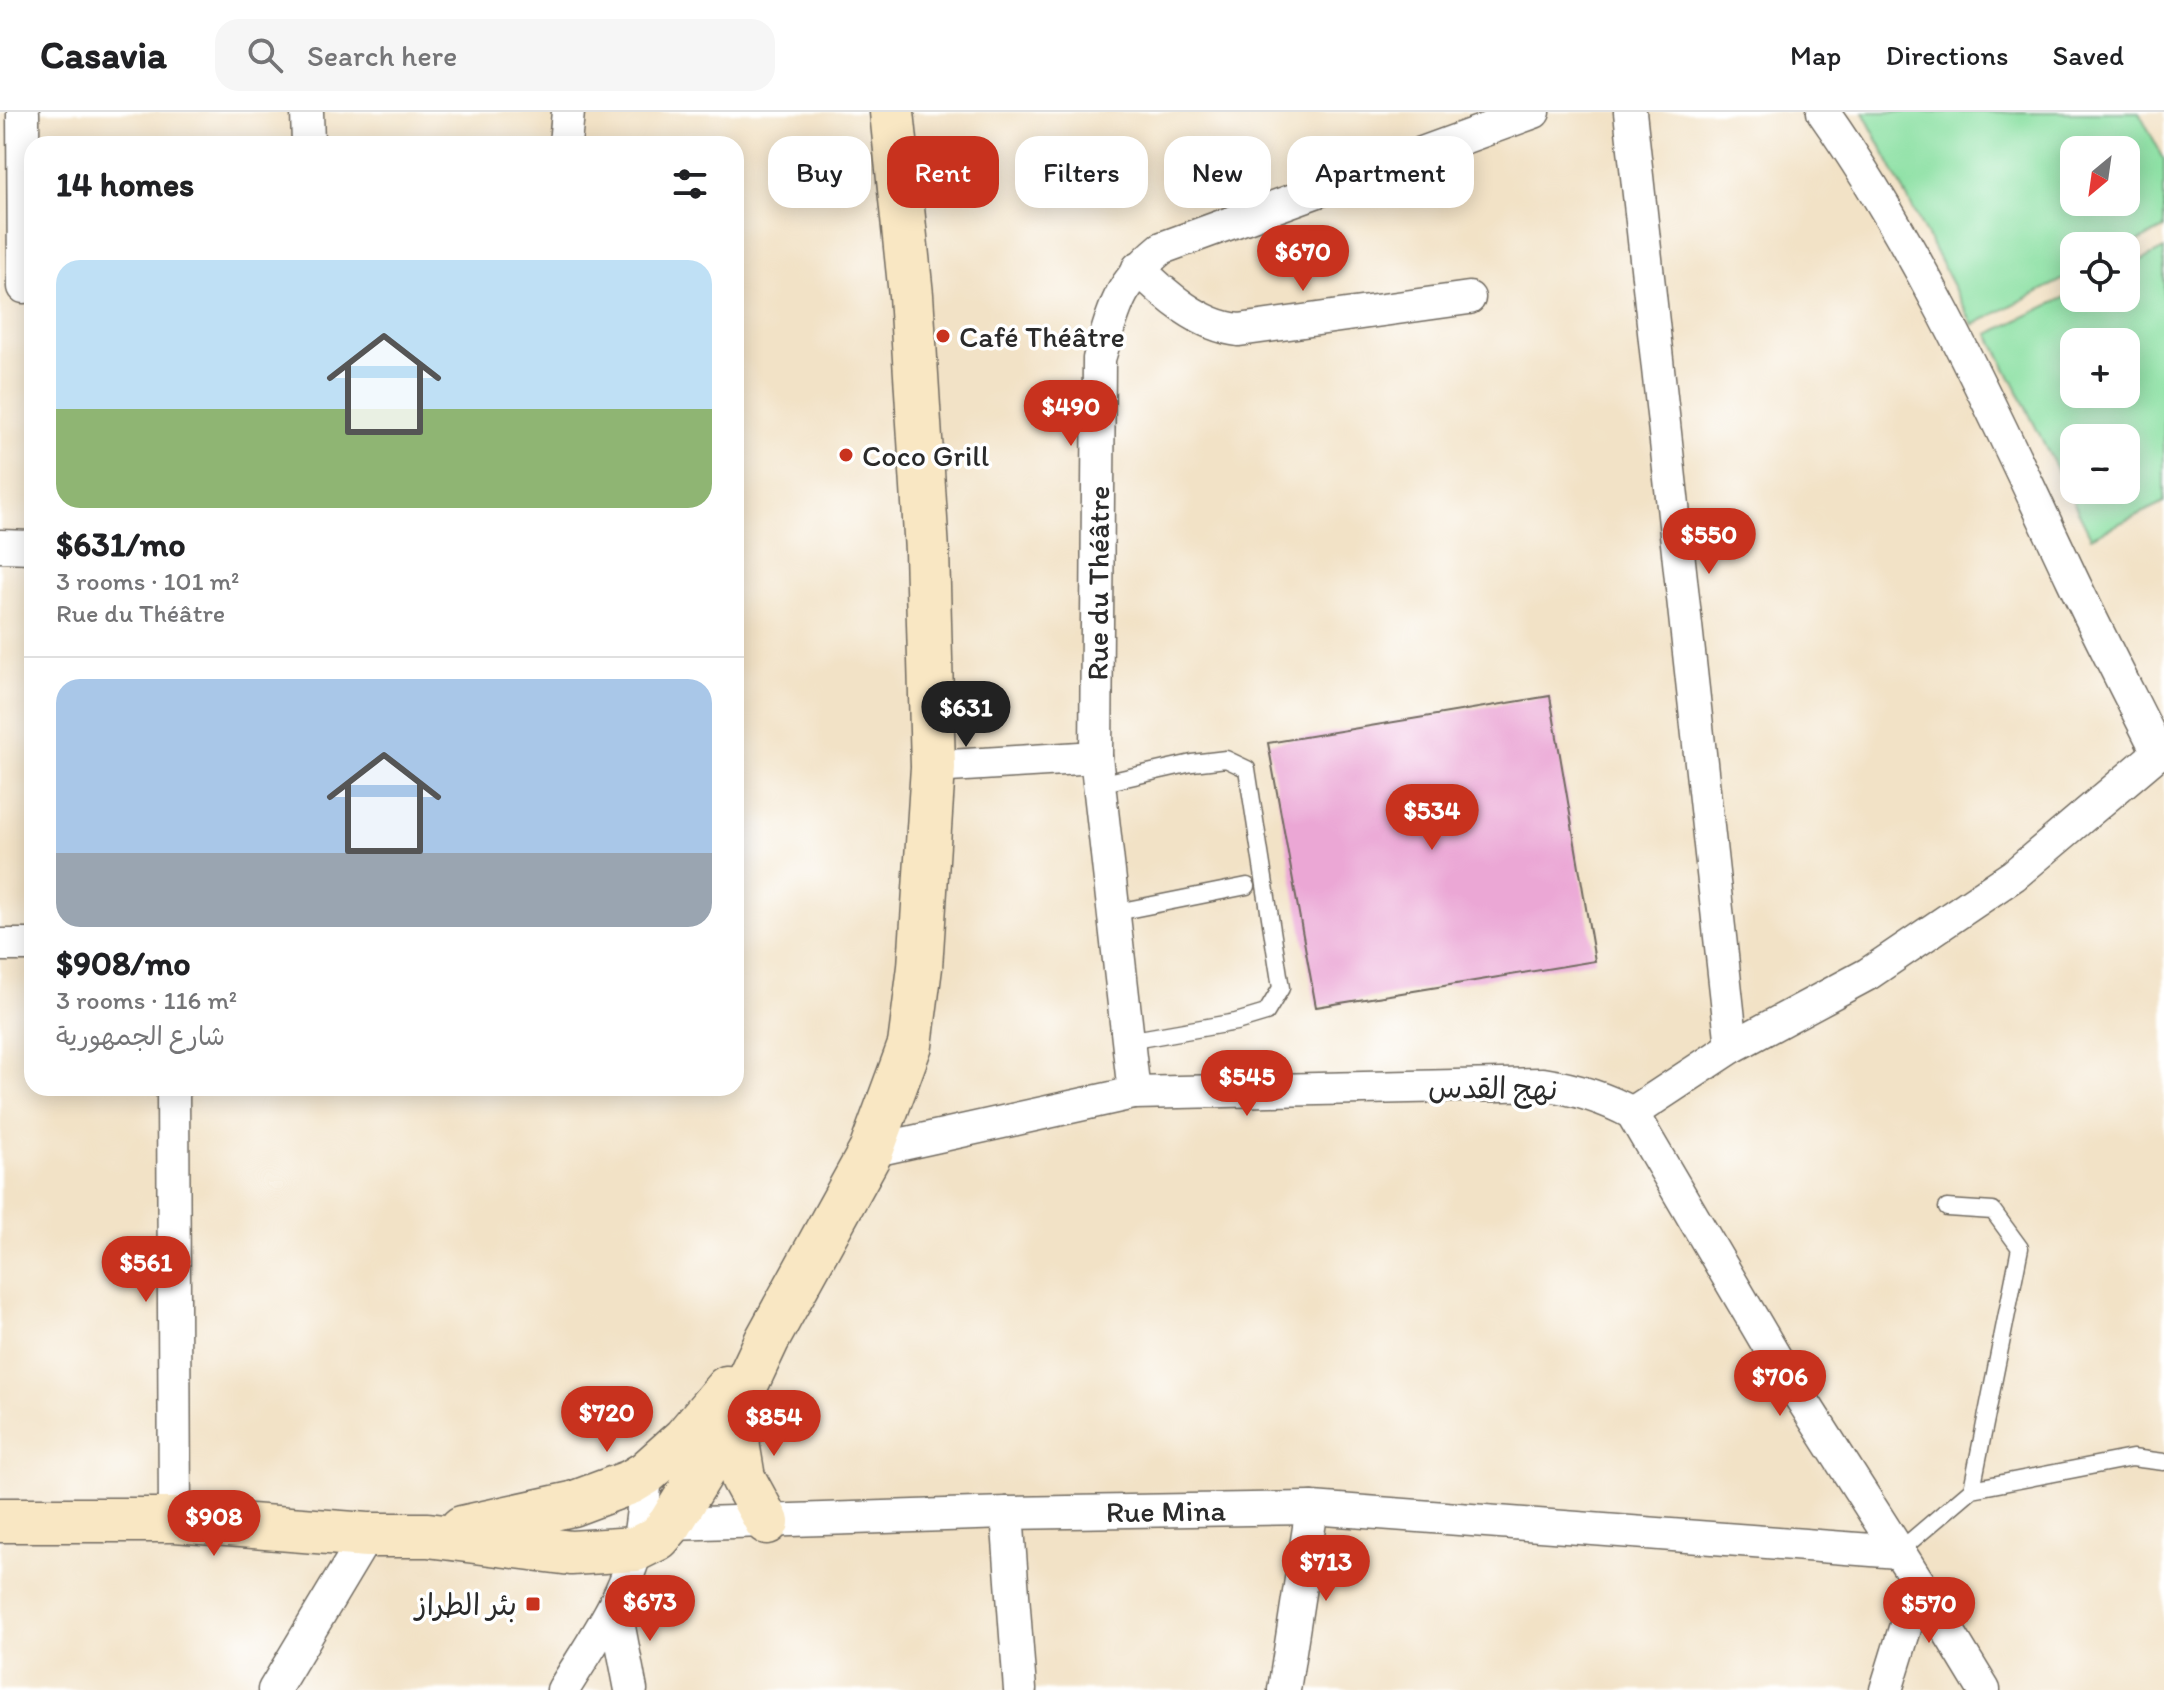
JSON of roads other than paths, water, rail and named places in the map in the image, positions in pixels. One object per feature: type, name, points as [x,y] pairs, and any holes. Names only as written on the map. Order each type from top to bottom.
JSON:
[{"type":"main road","points":[[0,1520],[175,1520],[367,1535],[428,1535],[571,1553],[653,1536],[716,1449],[767,1340],[871,1151],[910,1045],[920,967],[933,767],[927,551],[911,295],[892,112]]},
{"type":"main road","points":[[428,1535],[572,1504],[631,1482],[646,1473],[685,1438],[767,1340]]},
{"type":"main road","points":[[736,1408],[743,1478],[767,1522]]},
{"type":"street","points":[[19,288],[23,112]]},
{"type":"street","points":[[307,112],[308,136]]},
{"type":"street","points":[[566,136],[568,112]]},
{"type":"street","name":"Rue du Théâtre","points":[[1134,1093],[1097,771],[1099,359],[1119,296],[1138,268],[1162,248],[1534,112]]},
{"type":"street","points":[[1630,112],[1732,1047]]},
{"type":"street","points":[[1823,112],[1896,225],[1994,411],[2073,582],[2161,751],[2014,875],[1868,974],[1732,1047],[1632,1113],[1763,1337],[1984,1690]]},
{"type":"street","points":[[1138,268],[1161,291],[1198,316],[1221,328],[1239,330],[1469,298]]},
{"type":"street","points":[[0,546],[24,547]]},
{"type":"street","points":[[933,767],[1097,771]]},
{"type":"street","points":[[0,945],[24,945]]},
{"type":"street","name":"نهج القدس","points":[[871,1151],[1134,1093],[1543,1084],[1578,1090],[1611,1101],[1632,1113]]},
{"type":"street","points":[[173,1096],[175,1520]]},
{"type":"street","points":[[563,1690],[615,1606],[653,1536],[644,1509],[646,1473]]},
{"type":"street","points":[[1284,1690],[1312,1508]]},
{"type":"street","name":"Rue Mina","points":[[653,1536],[767,1522],[1007,1513],[1312,1508],[1898,1552]]},
{"type":"street","points":[[1007,1513],[1020,1690]]},
{"type":"street","points":[[274,1690],[367,1535]]},
{"type":"street","points":[[1886,1690],[1919,1583]]},
{"type":"street","points":[[615,1606],[631,1690]]},
{"type":"lane","points":[[1097,771],[1226,759],[1247,769],[1281,988],[1266,1013],[1236,1022],[1128,1041]]},
{"type":"lane","points":[[1112,913],[1247,886]]},
{"type":"lane","points":[[1947,1208],[1993,1211],[2020,1248],[1972,1489]]},
{"type":"lane","points":[[1898,1552],[1972,1489],[2132,1458],[2164,1462]]},
{"type":"place","name":"Café Théâtre","points":[[943,336]]},
{"type":"place","name":"Coco Grill","points":[[846,455]]},
{"type":"place","name":"بئر الطراز","points":[[533,1604]]}]
